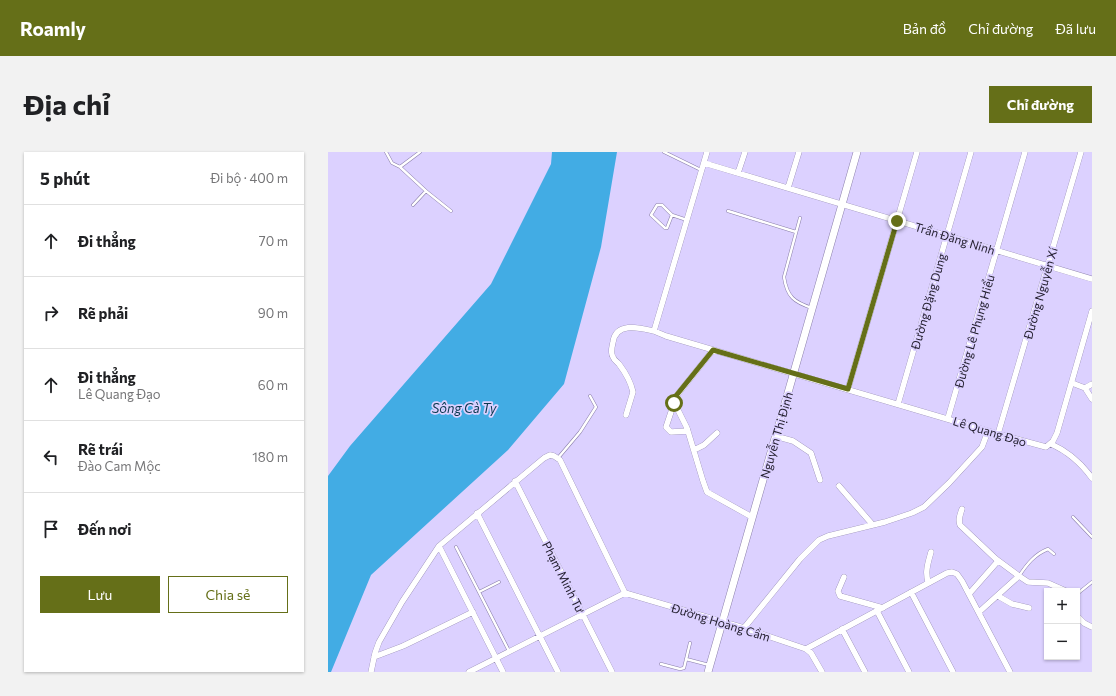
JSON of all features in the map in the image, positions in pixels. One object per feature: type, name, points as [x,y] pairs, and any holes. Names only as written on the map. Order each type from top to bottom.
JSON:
[{"type":"street","points":[[654,331],[707,152]]},
{"type":"street","points":[[738,173],[745,152]]},
{"type":"street","points":[[788,188],[799,152]]},
{"type":"street","name":"Nguyễn Thị Định","points":[[708,669],[857,152]]},
{"type":"street","points":[[848,389],[917,152]]},
{"type":"street","name":"Đường Đặng Dung","points":[[898,404],[971,152]]},
{"type":"street","name":"Đường Lê Phụng Hiểu","points":[[948,418],[1025,152]]},
{"type":"street","name":"Đường Nguyễn Xí","points":[[998,434],[1081,152]]},
{"type":"street","name":"Trần Đăng Ninh","points":[[704,163],[1092,279]]},
{"type":"street","points":[[1092,310],[1057,433],[1050,444],[1064,450],[1073,457],[1092,478]]},
{"type":"street","name":"Lê Quang Đạo","points":[[626,415],[633,392],[620,365],[612,357],[611,352],[613,339],[616,333],[628,327],[634,326],[998,434],[1046,447],[1050,444]]},
{"type":"street","points":[[688,431],[671,432],[666,426],[674,403],[673,400],[713,350]]},
{"type":"street","points":[[1072,383],[1084,388],[1092,399]]},
{"type":"street","points":[[1084,388],[1092,384]]},
{"type":"street","points":[[674,403],[683,418],[688,431],[707,492],[752,517]]},
{"type":"street","points":[[744,628],[800,559],[819,540],[828,536],[872,524],[885,522],[924,507],[954,478],[982,447],[988,431]]},
{"type":"street","points":[[694,450],[704,445],[717,433]]},
{"type":"street","points":[[775,436],[793,441],[811,453],[820,480]]},
{"type":"street","points":[[371,672],[379,642],[439,546],[544,458],[550,455],[558,458],[625,592],[583,615],[469,672]]},
{"type":"street","name":"Phạm Minh Tư","points":[[515,481],[612,672]]},
{"type":"street","points":[[839,486],[872,524]]},
{"type":"street","points":[[962,509],[959,517],[960,525],[998,561],[1028,582],[1048,583],[1059,588]]},
{"type":"street","points":[[477,513],[558,672]]},
{"type":"street","points":[[439,546],[503,672]]},
{"type":"street","points":[[928,582],[926,569],[931,552]]},
{"type":"street","points":[[969,594],[998,561]]},
{"type":"street","points":[[822,672],[811,653],[806,649],[928,582],[946,573],[952,572],[957,574],[969,594],[1008,671]]},
{"type":"street","points":[[979,612],[1019,576]]},
{"type":"street","points":[[844,577],[838,591],[840,596],[883,608]]},
{"type":"street","name":"Đường Hoàng Cầm","points":[[625,592],[744,628],[806,649]]},
{"type":"street","points":[[911,592],[953,672]]},
{"type":"street","points":[[998,596],[1012,604],[1030,608]]},
{"type":"street","points":[[877,611],[909,672]]},
{"type":"street","points":[[374,657],[403,646],[473,612]]},
{"type":"street","points":[[1080,619],[1084,623],[1092,626]]},
{"type":"street","points":[[842,629],[865,672]]},
{"type":"lane","points":[[386,152],[392,163],[400,167],[451,211]]},
{"type":"lane","points":[[400,167],[420,152]]},
{"type":"lane","points":[[664,152],[702,170]]},
{"type":"lane","points":[[413,205],[426,191]]},
{"type":"lane","points":[[672,215],[667,228],[665,228],[652,214],[657,205],[662,205],[672,215],[688,220]]},
{"type":"lane","points":[[728,211],[796,232]]},
{"type":"lane","points":[[800,218],[784,277],[785,285],[794,300],[813,308]]},
{"type":"lane","points":[[558,458],[580,432],[596,407],[590,396]]},
{"type":"lane","points":[[1073,517],[1092,537]]},
{"type":"lane","points":[[456,547],[509,652]]},
{"type":"lane","points":[[1019,576],[1026,564],[1041,552],[1048,549],[1054,554]]},
{"type":"lane","points":[[479,592],[499,582]]},
{"type":"lane","points":[[1080,592],[1092,582]]},
{"type":"lane","points":[[661,664],[683,669],[690,643]]},
{"type":"lane","points":[[686,658],[708,669]]},
{"type":"water","name":"Sông Cà Ty","points":[[552,152],[617,152],[601,247],[564,384],[508,450],[371,575],[331,672],[328,672],[328,476],[350,446],[491,284],[551,164]]},
{"type":"route","points":[[674,403],[673,400],[675,397],[713,350],[848,389],[897,221]]}]
